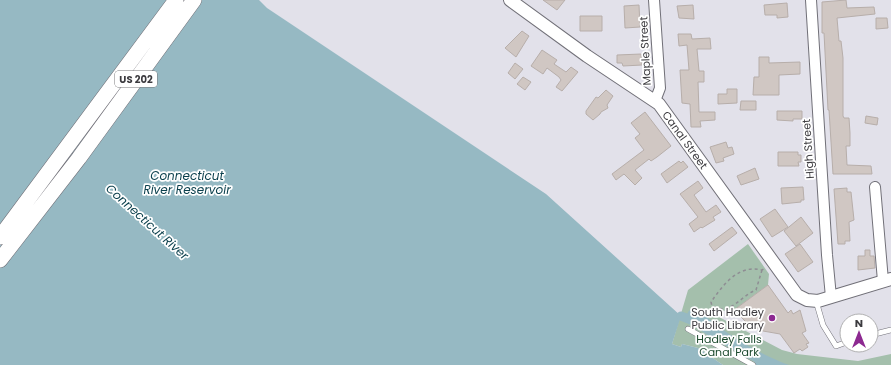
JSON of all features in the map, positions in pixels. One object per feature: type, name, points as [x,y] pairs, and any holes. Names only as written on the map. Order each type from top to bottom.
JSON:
[{"type":"main road","name":"US 202","points":[[0,237],[176,0]]},
{"type":"main road","name":"US 202","points":[[0,260],[78,158],[194,0]]},
{"type":"street","name":"Canal Street","points":[[510,0],[587,56],[655,101],[668,116],[793,290],[803,299],[816,301]]},
{"type":"street","name":"Maple Street","points":[[654,0],[660,88],[655,101]]},
{"type":"street","name":"High Street","points":[[811,0],[831,297]]},
{"type":"street","points":[[816,301],[887,280],[875,187]]},
{"type":"lane","points":[[816,301],[823,325],[836,346],[839,345]]},
{"type":"lane","points":[[688,329],[753,365]]},
{"type":"lane","points":[[879,334],[891,330]]},
{"type":"path","points":[[762,270],[756,290],[750,292],[734,305],[724,309],[712,306],[711,302],[724,283],[739,273],[756,269],[762,270],[767,267]]},
{"type":"green space","name":"Hadley Falls Canal Park","points":[[748,244],[769,274],[768,285],[734,310],[722,311],[715,315],[782,350],[797,354],[858,361],[891,354],[891,365],[723,365],[698,348],[682,344],[681,347],[672,344],[688,290]]},
{"type":"water","name":"Connecticut River Reservoir","points":[[0,0],[259,0],[267,8],[546,194],[681,316],[672,344],[681,347],[682,344],[698,348],[723,365],[0,365]]},
{"type":"water","points":[[694,306],[715,324],[738,340],[763,354],[789,365],[754,365],[755,362],[709,336],[685,320],[688,312]]},
{"type":"building","points":[[543,0],[565,0],[557,10]]},
{"type":"building","points":[[846,0],[847,8],[874,7],[875,14],[837,18],[839,41],[841,41],[843,58],[843,116],[844,118],[849,118],[850,146],[846,146],[847,165],[871,166],[872,174],[833,174],[824,33],[822,33],[822,2]]},
{"type":"building","points":[[787,3],[788,17],[777,18],[777,15],[765,15],[764,5]]},
{"type":"building","points":[[639,5],[640,27],[625,28],[624,6]]},
{"type":"building","points":[[693,5],[694,19],[679,18],[677,6]]},
{"type":"building","points":[[580,16],[602,16],[602,31],[580,31]]},
{"type":"building","points":[[876,18],[887,18],[888,28],[876,29]]},
{"type":"building","points":[[522,31],[529,36],[516,57],[505,48]]},
{"type":"building","points":[[678,34],[691,34],[692,39],[710,38],[711,49],[697,49],[699,71],[704,71],[704,82],[698,82],[699,112],[715,112],[715,120],[700,121],[701,127],[691,127],[690,104],[682,103],[680,70],[689,70],[687,45],[679,46]]},
{"type":"building","points":[[542,50],[557,60],[554,64],[566,72],[571,67],[578,72],[562,91],[556,87],[561,80],[559,77],[547,68],[543,74],[531,66]]},
{"type":"building","points":[[641,54],[642,65],[623,66],[622,63],[617,63],[617,55]]},
{"type":"building","points":[[759,57],[769,57],[769,63],[800,62],[800,74],[779,75],[779,95],[753,95],[754,77],[759,77]]},
{"type":"building","points":[[515,63],[523,69],[515,79],[508,73]]},
{"type":"building","points":[[523,77],[531,82],[525,90],[517,84]]},
{"type":"building","points":[[727,89],[737,89],[737,103],[718,104],[718,94],[727,94]]},
{"type":"building","points":[[606,90],[613,96],[607,105],[608,108],[601,112],[593,120],[586,114],[586,111],[596,97],[598,98]]},
{"type":"building","points":[[741,101],[756,101],[756,110],[740,110]]},
{"type":"building","points":[[777,111],[802,111],[802,119],[793,119],[793,121],[777,120]]},
{"type":"building","points":[[645,112],[671,146],[651,161],[649,159],[635,170],[642,178],[635,185],[624,174],[616,180],[612,174],[644,150],[635,138],[640,134],[631,123]]},
{"type":"building","points":[[866,116],[878,118],[877,125],[865,123]]},
{"type":"building","points":[[726,142],[728,148],[732,147],[734,154],[723,158],[724,161],[716,163],[710,147]]},
{"type":"building","points":[[778,152],[798,152],[798,155],[801,155],[801,162],[798,162],[799,166],[778,166]]},
{"type":"building","points":[[679,161],[681,163],[683,161],[688,167],[667,183],[661,174]]},
{"type":"building","points":[[755,168],[759,179],[741,185],[737,176]]},
{"type":"building","points":[[698,181],[703,188],[694,195],[706,212],[716,205],[721,212],[713,217],[715,220],[694,232],[689,224],[698,217],[680,194]]},
{"type":"building","points":[[803,187],[804,200],[801,200],[801,202],[782,204],[781,188]]},
{"type":"building","points":[[847,188],[847,192],[851,192],[854,220],[849,222],[850,241],[845,241],[845,244],[838,244],[834,189]]},
{"type":"building","points":[[775,209],[788,227],[772,237],[760,219]]},
{"type":"building","points":[[801,217],[813,233],[796,246],[784,231]]},
{"type":"building","points":[[732,227],[737,233],[714,251],[709,244]]},
{"type":"building","points":[[800,244],[813,262],[798,272],[785,254]]},
{"type":"building","points":[[865,250],[870,250],[870,256],[874,256],[875,268],[858,270],[858,256],[865,256]]},
{"type":"building","name":"South Hadley Public Library","points":[[768,285],[788,313],[791,310],[793,314],[800,310],[806,331],[802,333],[809,343],[806,344],[808,347],[802,351],[800,349],[794,353],[780,334],[763,331],[746,322],[734,310]]},
{"type":"waterway","points":[[681,316],[696,322]]},
{"type":"place","name":"South Hadley Public Library","points":[[772,318]]},
{"type":"water label","name":"Connecticut River","points":[[147,222]]}]
